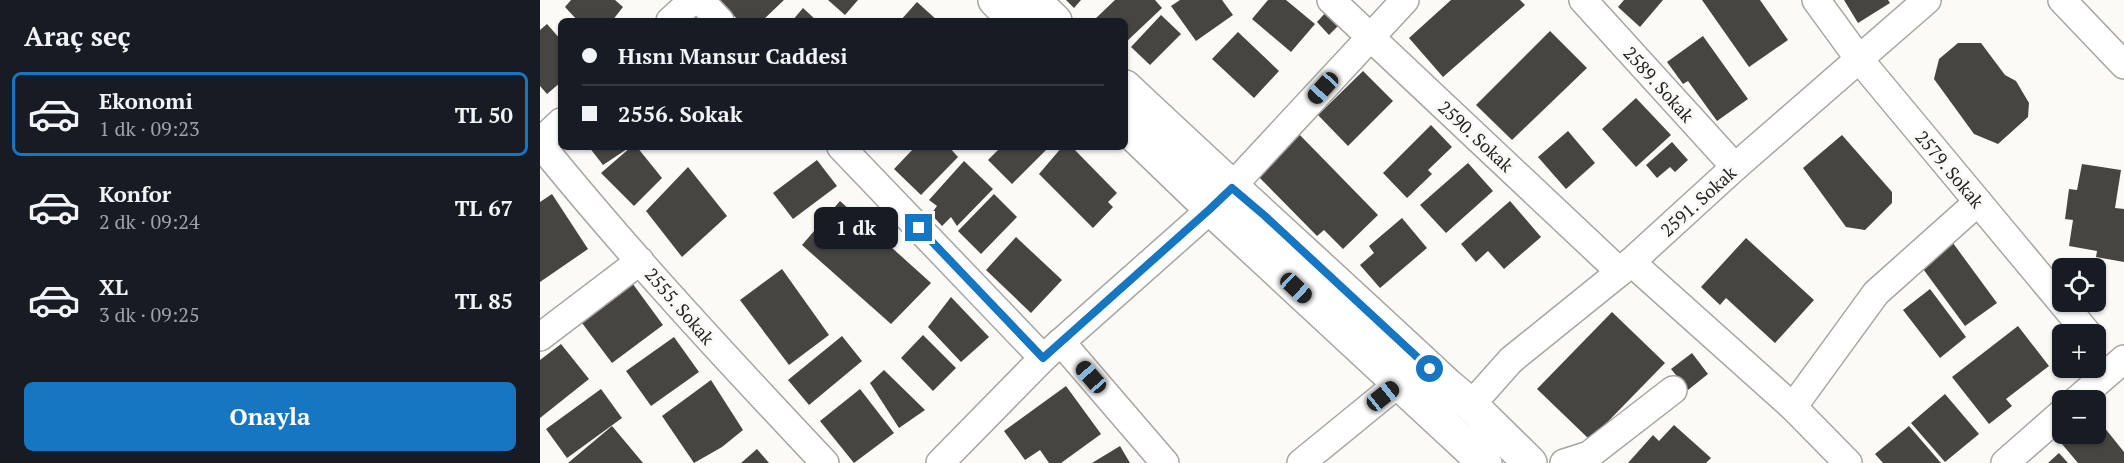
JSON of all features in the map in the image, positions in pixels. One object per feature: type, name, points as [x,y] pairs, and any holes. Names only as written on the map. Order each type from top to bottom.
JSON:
[{"type":"main road","points":[[995,0],[1014,18]]},
{"type":"main road","points":[[1033,0],[1052,18]]},
{"type":"main road","points":[[1128,90],[1221,199],[1399,383],[1485,463]]},
{"type":"main road","points":[[1128,128],[1221,199],[1265,216],[1471,405],[1530,463]]},
{"type":"street","points":[[673,18],[693,0]]},
{"type":"street","points":[[700,0],[717,18]]},
{"type":"street","name":"2590. Sokak","points":[[1331,0],[1625,267],[1793,407],[1848,463]]},
{"type":"street","points":[[940,463],[1052,350],[1221,199],[1405,0]]},
{"type":"street","name":"2589. Sokak","points":[[1583,0],[1735,167]]},
{"type":"street","name":"2579. Sokak","points":[[1816,0],[1859,59],[2080,324]]},
{"type":"street","name":"2591. Sokak","points":[[1471,405],[1511,360],[1625,267],[1735,167],[1927,0]]},
{"type":"street","points":[[2062,0],[2124,65]]},
{"type":"street","points":[[540,143],[558,125]]},
{"type":"street","name":"2555. Sokak","points":[[540,143],[713,345],[825,463]]},
{"type":"street","points":[[844,150],[1052,350],[1165,463]]},
{"type":"street","points":[[1793,407],[1876,293],[1978,202]]},
{"type":"street","points":[[540,337],[640,261]]},
{"type":"street","points":[[2091,390],[2121,368],[2106,354]]},
{"type":"street","points":[[1301,463],[1399,383]]},
{"type":"street","points":[[1564,463],[1589,455],[1673,390]]},
{"type":"street","points":[[2005,463],[2052,422]]},
{"type":"building","points":[[571,0],[615,0],[623,7],[614,18],[575,18],[565,7]]},
{"type":"building","points":[[719,0],[784,0],[765,18],[736,18]]},
{"type":"building","points":[[828,0],[858,0],[845,15]]},
{"type":"building","points":[[1066,0],[1081,0],[1074,8]]},
{"type":"building","points":[[1115,0],[1155,0],[1162,8],[1128,40],[1128,18],[1096,18]]},
{"type":"building","points":[[1180,0],[1222,0],[1233,15],[1196,41],[1171,6]]},
{"type":"building","points":[[1268,0],[1286,0],[1315,24],[1291,52],[1252,19]]},
{"type":"building","points":[[1451,0],[1520,0],[1525,5],[1443,77],[1409,38]]},
{"type":"building","points":[[1624,0],[1663,0],[1640,27],[1618,7]]},
{"type":"building","points":[[1702,0],[1760,0],[1788,40],[1749,67]]},
{"type":"building","points":[[1844,0],[1888,0],[1890,3],[1858,23]]},
{"type":"building","points":[[917,2],[935,18],[903,18]]},
{"type":"building","points":[[803,8],[814,18],[795,18]]},
{"type":"building","points":[[1327,11],[1340,24],[1329,35],[1317,22]]},
{"type":"building","points":[[1161,15],[1181,34],[1150,65],[1131,47]]},
{"type":"building","points":[[547,24],[558,37],[558,85],[547,94],[540,86],[540,30]]},
{"type":"building","points":[[1550,31],[1587,68],[1512,140],[1476,105]]},
{"type":"building","points":[[1238,32],[1279,71],[1254,98],[1212,59]]},
{"type":"building","points":[[1703,36],[1748,99],[1717,121],[1688,81],[1683,84],[1667,62]]},
{"type":"building","points":[[1958,43],[1981,43],[2005,75],[2016,81],[2029,103],[2028,117],[1998,144],[1974,134],[1934,79],[1939,59]]},
{"type":"building","points":[[1363,71],[1393,101],[1348,146],[1318,115]]},
{"type":"building","points":[[1636,98],[1671,135],[1636,167],[1602,129]]},
{"type":"building","points":[[1431,125],[1452,147],[1428,170],[1432,174],[1407,198],[1383,173]]},
{"type":"building","points":[[1295,130],[1378,215],[1343,249],[1324,230],[1317,236],[1253,171]]},
{"type":"building","points":[[1568,131],[1595,163],[1566,189],[1538,157]]},
{"type":"building","points":[[1842,135],[1892,192],[1892,203],[1865,230],[1846,227],[1803,168]]},
{"type":"building","points":[[1672,142],[1688,160],[1675,172],[1670,167],[1657,178],[1646,165]]},
{"type":"building","points":[[591,150],[626,150],[603,165]]},
{"type":"building","points":[[628,150],[639,150],[662,178],[634,206],[601,173]]},
{"type":"building","points":[[912,150],[952,150],[958,157],[921,195],[894,169]]},
{"type":"building","points":[[998,150],[1046,150],[1012,184],[988,160]]},
{"type":"building","points":[[1059,150],[1075,150],[1117,193],[1108,202],[1113,207],[1093,228],[1039,174]]},
{"type":"building","points":[[817,160],[837,186],[793,219],[773,193]]},
{"type":"building","points":[[964,161],[993,189],[957,226],[951,217],[942,226],[931,214],[937,206],[929,200]]},
{"type":"building","points":[[1468,163],[1493,191],[1446,233],[1420,205]]},
{"type":"building","points":[[2082,164],[2121,170],[2115,208],[2124,209],[2124,262],[2096,257],[2097,251],[2069,246],[2073,220],[2065,219],[2069,189],[2077,190]]},
{"type":"building","points":[[688,167],[727,216],[682,257],[646,211]]},
{"type":"building","points":[[552,194],[588,249],[540,282],[540,202]]},
{"type":"building","points":[[994,194],[1017,217],[981,254],[958,231]]},
{"type":"building","points":[[840,201],[931,283],[891,324],[802,245]]},
{"type":"building","points":[[1510,201],[1541,237],[1504,269],[1488,251],[1476,262],[1461,244]]},
{"type":"building","points":[[1402,218],[1427,248],[1380,288],[1360,265],[1374,253],[1369,246]]},
{"type":"building","points":[[1016,237],[1062,280],[1031,313],[986,270]]},
{"type":"building","points":[[1746,238],[1814,300],[1775,343],[1726,298],[1720,305],[1701,287]]},
{"type":"building","points":[[1950,239],[1997,303],[1965,326],[1918,262]]},
{"type":"building","points":[[782,269],[829,335],[789,365],[740,300]]},
{"type":"building","points":[[627,276],[663,325],[612,363],[576,315]]},
{"type":"building","points":[[1930,289],[1966,337],[1940,358],[1903,310]]},
{"type":"building","points":[[951,297],[989,337],[961,362],[928,327]]},
{"type":"building","points":[[1612,312],[1665,363],[1590,440],[1537,389]]},
{"type":"building","points":[[2018,326],[2049,366],[2006,399],[2012,406],[1989,424],[1952,377]]},
{"type":"building","points":[[923,335],[956,368],[933,391],[901,358]]},
{"type":"building","points":[[842,336],[862,361],[809,405],[788,380]]},
{"type":"building","points":[[674,337],[699,372],[651,406],[626,371]]},
{"type":"building","points":[[561,344],[589,379],[540,418],[540,360]]},
{"type":"building","points":[[1692,353],[1708,374],[1688,390],[1671,369]]},
{"type":"building","points":[[884,370],[925,410],[899,428],[870,383]]},
{"type":"building","points":[[711,380],[743,430],[722,447],[694,463],[662,416]]},
{"type":"building","points":[[1066,386],[1101,434],[1061,463],[1049,463],[1040,450],[1025,460],[1004,431]]},
{"type":"building","points":[[601,389],[622,418],[567,458],[546,429]]},
{"type":"building","points":[[860,389],[894,433],[854,463],[820,421]]},
{"type":"building","points":[[1945,394],[1979,434],[1945,462],[1911,423]]},
{"type":"building","points":[[1674,425],[1711,458],[1706,463],[1628,463],[1653,435],[1659,441]]},
{"type":"building","points":[[612,426],[643,463],[568,463]]},
{"type":"building","points":[[1909,426],[1941,463],[1883,463],[1875,454]]},
{"type":"building","points":[[2106,430],[2124,452],[2124,463],[2078,463],[2062,444],[2106,444]]},
{"type":"building","points":[[1120,446],[1130,463],[1092,463]]},
{"type":"building","points":[[757,449],[769,463],[741,463]]},
{"type":"building","points":[[2059,453],[2068,463],[2048,463]]},
{"type":"route","points":[[919,228],[1043,358],[1232,188],[1430,369]]}]
